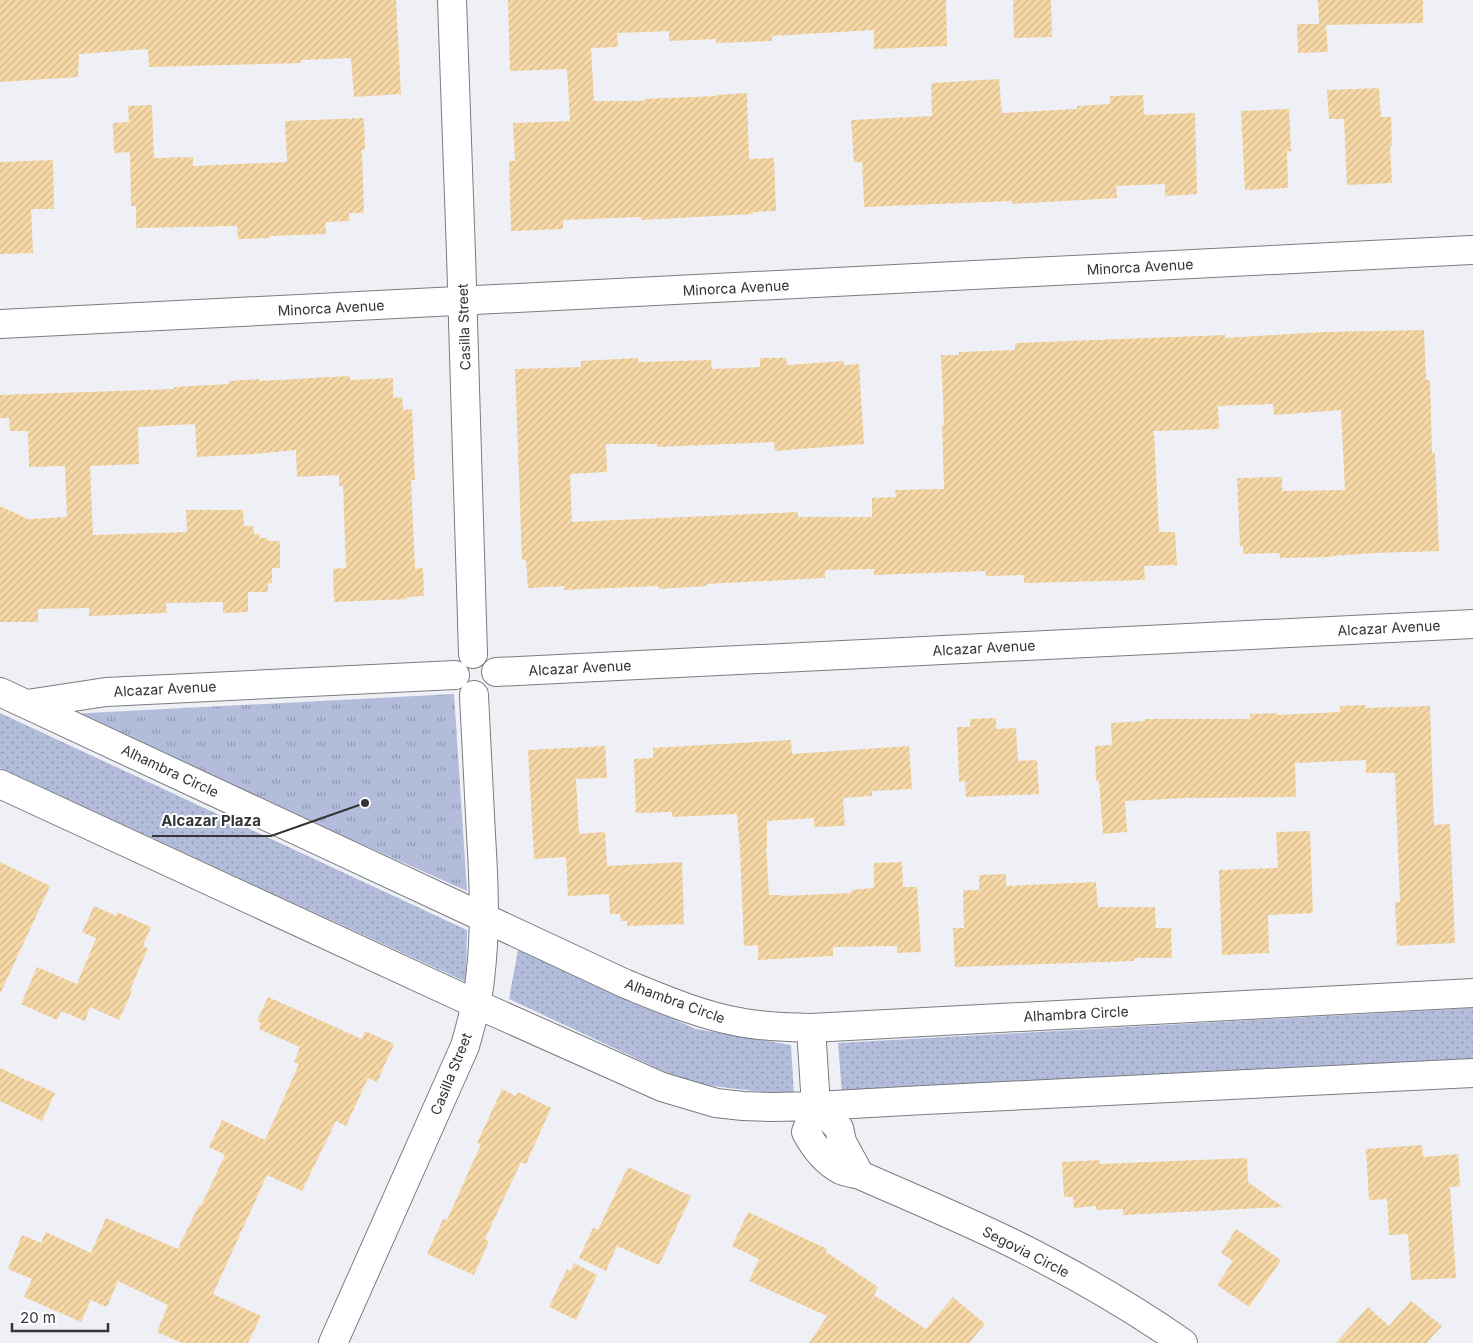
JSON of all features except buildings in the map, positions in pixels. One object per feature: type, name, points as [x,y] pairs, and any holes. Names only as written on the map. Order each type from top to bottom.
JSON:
[{"type":"street","name":"Casilla Street","points":[[452,0],[473,654]]},
{"type":"street","name":"Minorca Avenue","points":[[0,324],[1472,250]]},
{"type":"street","name":"Alcazar Avenue","points":[[496,672],[1473,624]]},
{"type":"street","points":[[473,654],[478,654],[488,659],[496,672],[496,678],[490,688],[486,692],[474,695],[464,692],[455,679],[456,669],[462,659],[473,654]]},
{"type":"street","name":"Alcazar Avenue","points":[[27,704],[106,692],[455,675]]},
{"type":"street","name":"Alhambra Circle","points":[[0,692],[626,984],[713,1016],[758,1026],[811,1028],[1473,993]]},
{"type":"street","name":"Casilla Street","points":[[333,1343],[465,1046],[476,1004],[483,955],[484,878],[474,695]]},
{"type":"street","points":[[0,784],[476,1004],[655,1084],[716,1103],[743,1106],[816,1106],[1473,1073]]},
{"type":"street","name":"Segovia Circle","points":[[811,1028],[816,1106],[806,1132],[813,1145],[825,1159],[842,1171],[860,1175],[1015,1245],[1052,1264],[1125,1305],[1183,1343]]},
{"type":"green space","points":[[454,694],[467,891],[69,714]]},
{"type":"green space","points":[[0,713],[467,930],[466,982],[0,768]]},
{"type":"green space","points":[[518,950],[696,1029],[791,1045],[794,1096],[689,1083],[509,999]]},
{"type":"green space","points":[[1473,1008],[1473,1060],[842,1094],[838,1043]]},
{"type":"place","name":"Alcazar Plaza","points":[[365,803]]}]
